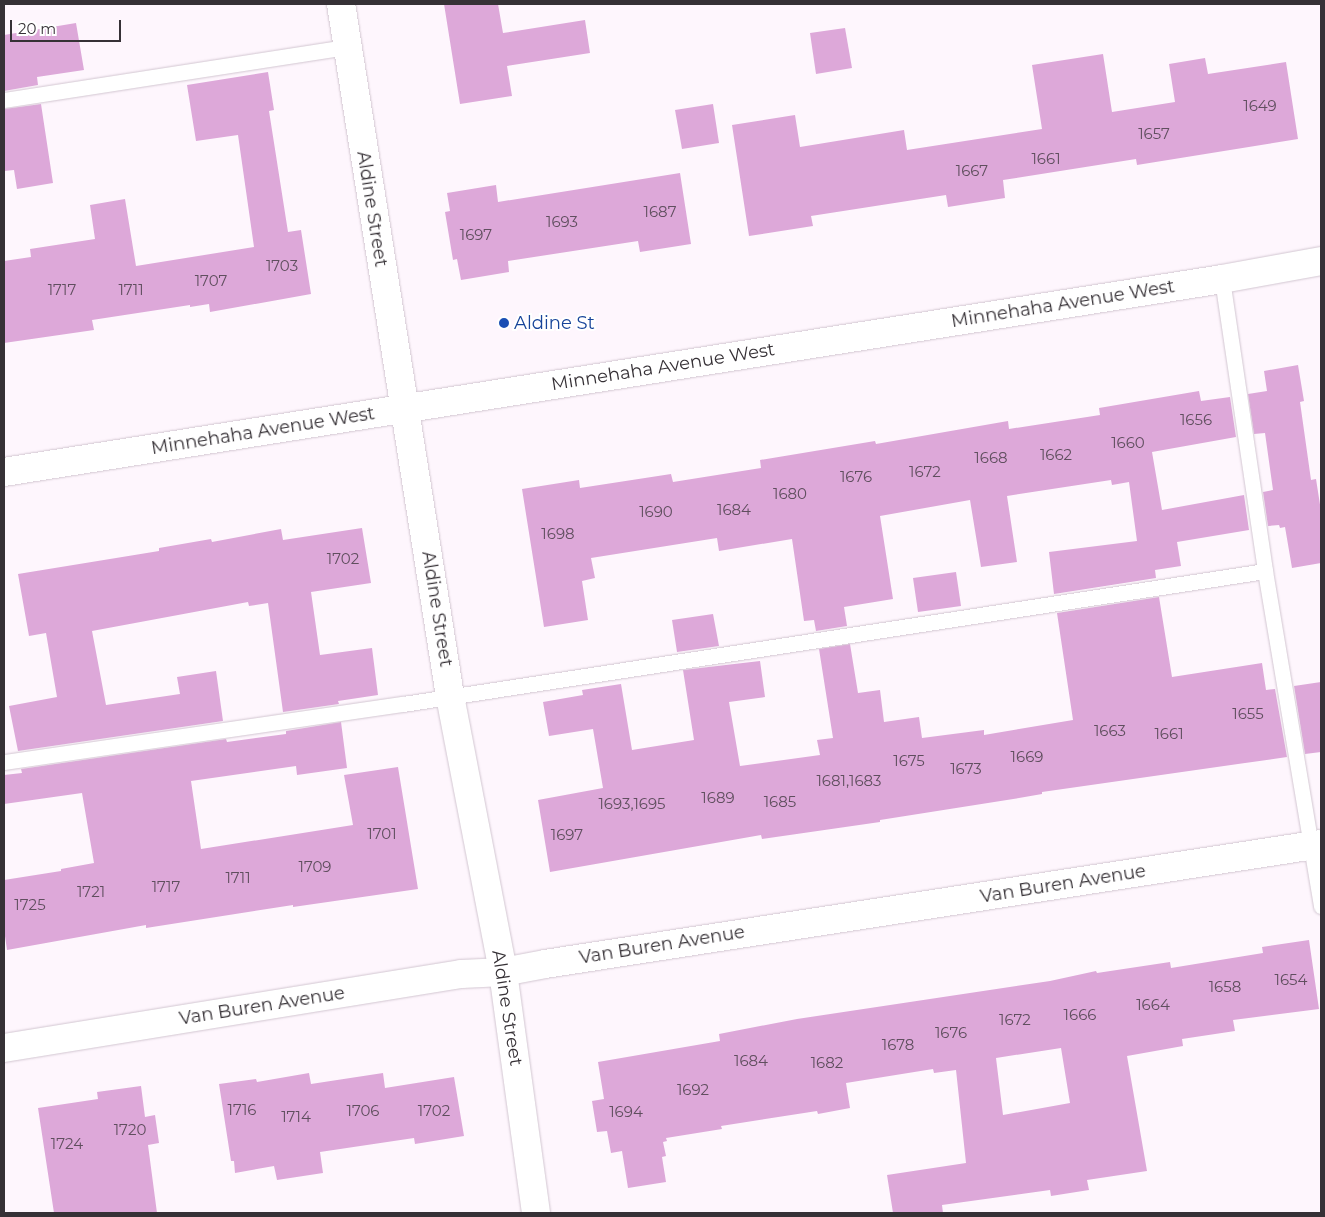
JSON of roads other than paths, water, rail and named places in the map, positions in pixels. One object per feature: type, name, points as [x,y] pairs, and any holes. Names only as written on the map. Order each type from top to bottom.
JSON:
[{"type":"street","name":"Aldine Street","points":[[341,4],[450,696],[503,972],[536,1213]]},
{"type":"street","name":"Minnehaha Avenue West","points":[[4,472],[1222,279],[1321,261]]},
{"type":"street","name":"Van Buren Avenue","points":[[4,1048],[461,974],[503,972],[1316,844]]},
{"type":"lane","points":[[4,100],[347,47]]},
{"type":"lane","points":[[1222,279],[1265,571],[1316,844],[1321,906]]},
{"type":"lane","points":[[4,762],[450,696],[1265,571]]},
{"type":"place","name":"Aldine St","points":[[504,323]]}]
